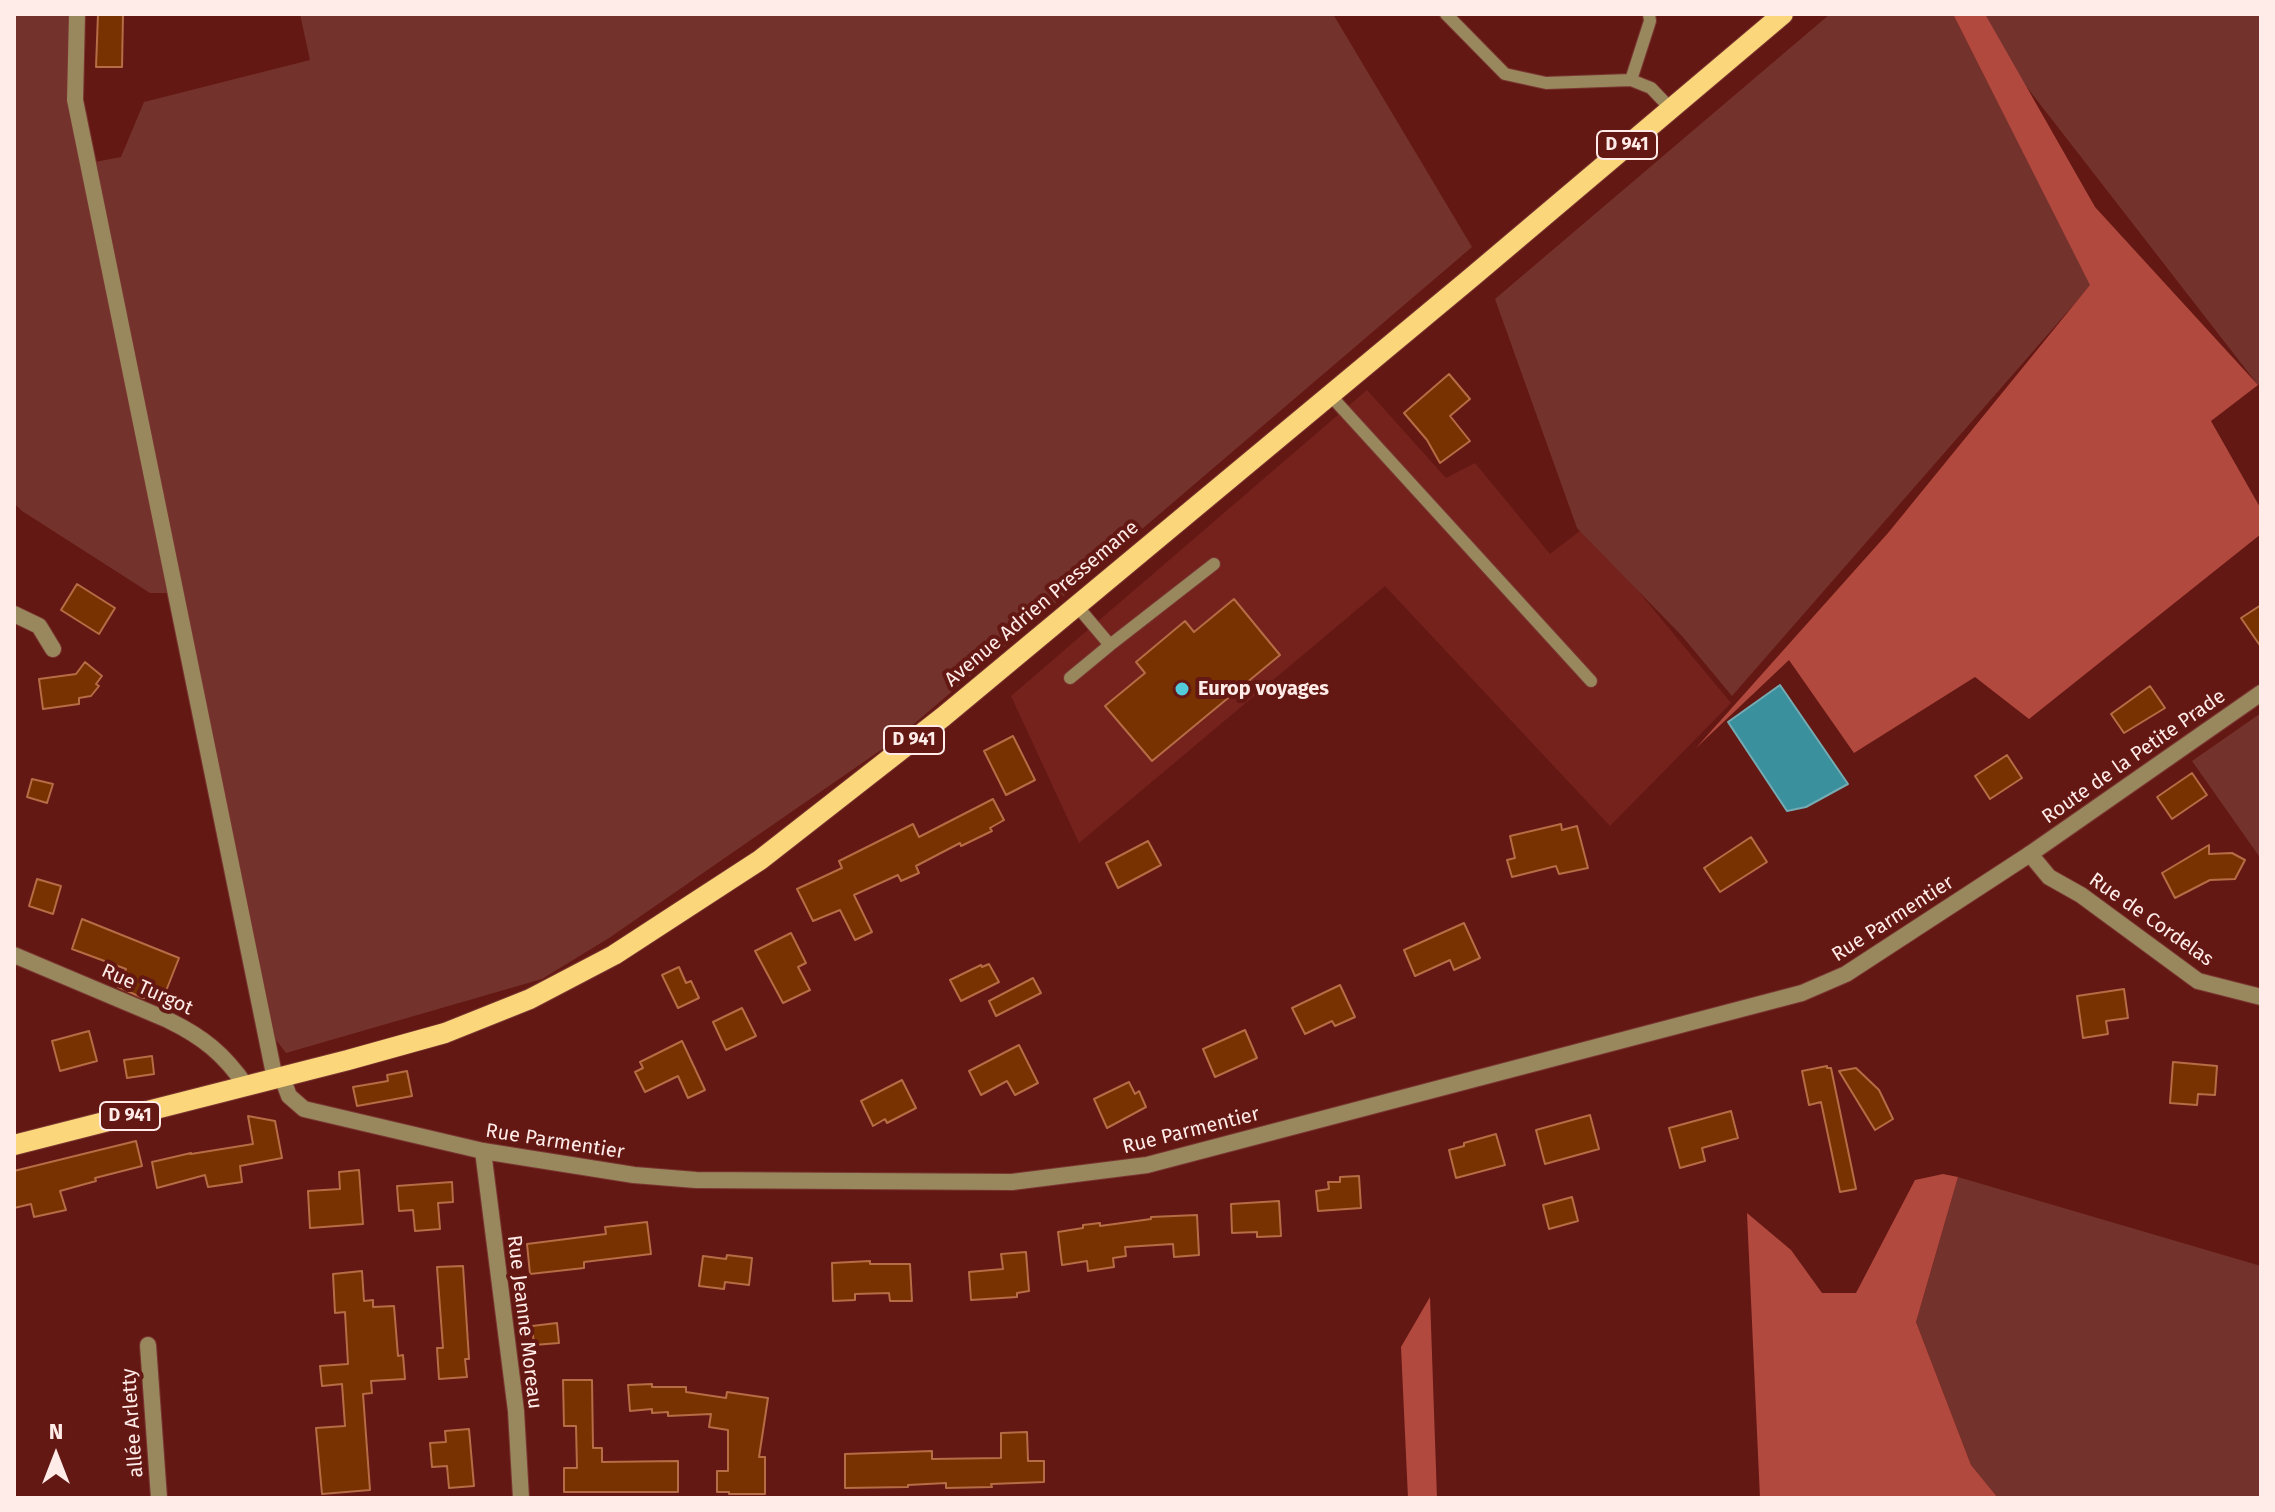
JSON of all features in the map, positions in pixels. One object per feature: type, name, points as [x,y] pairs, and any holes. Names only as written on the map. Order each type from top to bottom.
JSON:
[{"type":"main road","name":"Avenue Adrien Pressemane","points":[[246,1086],[445,1033],[530,999],[614,955],[760,860],[943,717],[1783,14]]},
{"type":"main road","name":"D 941","points":[[14,1145],[246,1086]]},
{"type":"street","points":[[77,14],[75,100],[278,1078]]},
{"type":"street","points":[[14,614],[39,626],[53,649]]},
{"type":"street","name":"Route de la Petite Prade","points":[[2030,854],[2261,693]]},
{"type":"street","name":"Rue Parmentier","points":[[278,1078],[289,1096],[304,1109],[483,1151],[634,1175],[696,1180],[1012,1182],[1147,1165],[1802,993],[1846,974],[2030,854]]},
{"type":"street","name":"Rue de Cordelas","points":[[2030,854],[2049,877],[2081,895],[2198,981],[2261,997]]},
{"type":"street","name":"Rue Turgot","points":[[14,955],[193,1032],[227,1061],[246,1086]]},
{"type":"street","name":"Rue Jeanne Moreau","points":[[483,1151],[516,1411],[521,1498]]},
{"type":"street","name":"allée Arletty","points":[[148,1345],[159,1498]]},
{"type":"lane","points":[[1446,14],[1505,74],[1546,83],[1631,80],[1651,88],[1671,109]]},
{"type":"lane","points":[[1631,80],[1650,21],[1649,14]]},
{"type":"lane","points":[[1330,395],[1591,681]]},
{"type":"lane","points":[[1070,678],[1214,564]]},
{"type":"lane","points":[[1077,606],[1110,645]]},
{"type":"shaded area","points":[[14,14],[70,14],[68,101],[167,593],[150,593],[14,503]]},
{"type":"shaded area","points":[[300,14],[1333,14],[1472,247],[894,741],[609,938],[542,979],[286,1053],[276,1040],[95,162],[121,157],[144,102],[310,60]]},
{"type":"shaded area","points":[[1830,14],[1953,14],[2091,285],[1732,696],[1682,636],[1577,528],[1495,299]]},
{"type":"shaded area","points":[[1953,14],[1985,14],[2095,207],[2258,385],[2211,421],[2261,509],[2261,534],[2029,719],[1975,677],[1854,753],[1789,660],[1696,748],[1888,533],[2090,285]]},
{"type":"shaded area","points":[[1970,14],[2261,14],[2261,382],[2258,385]]},
{"type":"shaded area","name":"Europ voyages","points":[[1367,390],[1446,478],[1475,463],[1550,554],[1585,527],[1731,703],[1610,826],[1385,586],[1079,843],[1011,696]]},
{"type":"shaded area","points":[[2261,713],[2261,859],[2192,761]]},
{"type":"shaded area","points":[[1943,1174],[1958,1177],[1916,1322],[1971,1465],[1998,1498],[1760,1498],[1747,1213],[1791,1250],[1822,1293],[1856,1293],[1915,1180]]},
{"type":"shaded area","points":[[1958,1177],[2261,1266],[2261,1498],[1998,1498],[1971,1465],[1916,1322]]},
{"type":"shaded area","points":[[1430,1297],[1437,1498],[1408,1498],[1401,1347]]},
{"type":"water","points":[[1780,685],[1848,784],[1806,807],[1787,811],[1728,722]]},
{"type":"building","points":[[98,14],[123,14],[122,67],[96,67]]},
{"type":"building","points":[[1449,374],[1470,399],[1450,416],[1470,441],[1440,463],[1427,440],[1404,413]]},
{"type":"building","points":[[77,584],[115,608],[99,634],[61,610]]},
{"type":"building","name":"Europ voyages","points":[[1234,599],[1280,655],[1152,761],[1105,706],[1145,673],[1136,662],[1185,621],[1194,632]]},
{"type":"building","points":[[2261,605],[2261,647],[2241,618]]},
{"type":"building","points":[[85,662],[102,676],[91,696],[79,698],[79,704],[43,709],[39,679],[76,674]]},
{"type":"building","points":[[2150,686],[2165,708],[2124,733],[2111,714]]},
{"type":"building","points":[[1013,736],[1035,780],[1006,795],[984,751]]},
{"type":"building","points":[[2007,755],[2022,778],[1990,799],[1975,776]]},
{"type":"building","points":[[2192,773],[2207,795],[2172,819],[2157,797]]},
{"type":"building","points":[[32,779],[53,784],[47,803],[27,797]]},
{"type":"building","points":[[993,799],[1004,820],[990,828],[992,831],[961,846],[960,843],[916,866],[919,873],[901,881],[898,875],[854,895],[872,932],[855,940],[840,910],[813,921],[797,889],[842,868],[839,861],[913,824],[919,837]]},
{"type":"building","points":[[1561,824],[1562,830],[1577,826],[1588,868],[1559,874],[1556,866],[1512,877],[1507,860],[1515,858],[1510,836]]},
{"type":"building","points":[[1751,837],[1767,862],[1720,892],[1704,868]]},
{"type":"building","points":[[1148,841],[1161,865],[1118,888],[1106,863]]},
{"type":"building","points":[[2209,845],[2209,854],[2232,853],[2245,860],[2235,879],[2210,880],[2175,898],[2162,873]]},
{"type":"building","points":[[37,879],[61,886],[53,914],[29,906]]},
{"type":"building","points":[[82,919],[179,958],[164,996],[143,998],[118,987],[126,969],[72,949]]},
{"type":"building","points":[[1464,923],[1480,958],[1454,970],[1450,960],[1415,976],[1404,950]]},
{"type":"building","points":[[791,933],[806,963],[798,967],[810,990],[783,1003],[755,951]]},
{"type":"building","points":[[989,964],[999,982],[961,1001],[950,980]]},
{"type":"building","points":[[679,967],[686,983],[691,981],[699,998],[678,1008],[662,975]]},
{"type":"building","points":[[1033,978],[1041,993],[996,1016],[989,1001]]},
{"type":"building","points":[[1340,985],[1355,1017],[1335,1026],[1332,1021],[1305,1034],[1292,1008]]},
{"type":"building","points":[[2124,989],[2128,1018],[2106,1021],[2108,1034],[2083,1038],[2077,996]]},
{"type":"building","points":[[742,1008],[756,1036],[726,1050],[713,1022]]},
{"type":"building","points":[[1245,1030],[1257,1058],[1215,1077],[1203,1049]]},
{"type":"building","points":[[89,1031],[97,1061],[60,1071],[52,1041]]},
{"type":"building","points":[[682,1041],[705,1090],[688,1098],[678,1076],[645,1092],[635,1072],[643,1068],[640,1062]]},
{"type":"building","points":[[1019,1045],[1038,1083],[1015,1095],[1007,1081],[981,1095],[969,1071]]},
{"type":"building","points":[[152,1056],[154,1074],[127,1078],[124,1060]]},
{"type":"building","points":[[2173,1062],[2217,1066],[2215,1095],[2198,1094],[2197,1105],[2170,1103]]},
{"type":"building","points":[[1827,1066],[1831,1068],[1856,1189],[1840,1192],[1821,1102],[1809,1105],[1802,1071]]},
{"type":"building","points":[[1856,1068],[1879,1090],[1893,1119],[1875,1130],[1839,1071]]},
{"type":"building","points":[[407,1071],[412,1096],[357,1106],[353,1087],[388,1081],[387,1075]]},
{"type":"building","points":[[902,1080],[916,1108],[887,1123],[885,1119],[873,1126],[861,1101]]},
{"type":"building","points":[[1129,1082],[1135,1094],[1139,1091],[1146,1107],[1107,1128],[1094,1099]]},
{"type":"building","points":[[1731,1111],[1738,1138],[1702,1148],[1705,1161],[1680,1168],[1669,1128]]},
{"type":"building","points":[[1590,1115],[1599,1149],[1545,1164],[1536,1130]]},
{"type":"building","points":[[248,1116],[275,1121],[282,1158],[240,1166],[242,1182],[208,1187],[205,1175],[157,1188],[152,1162],[253,1144]]},
{"type":"building","points":[[1496,1134],[1505,1165],[1456,1178],[1449,1150]]},
{"type":"building","points":[[136,1141],[142,1166],[60,1191],[66,1210],[34,1217],[31,1204],[14,1208],[14,1171]]},
{"type":"building","points":[[359,1170],[363,1224],[310,1228],[308,1191],[340,1189],[339,1172]]},
{"type":"building","points":[[1359,1176],[1361,1208],[1318,1211],[1316,1191],[1329,1189],[1328,1182],[1340,1182],[1340,1177]]},
{"type":"building","points":[[452,1182],[453,1202],[438,1203],[440,1229],[415,1231],[413,1210],[399,1211],[397,1186]]},
{"type":"building","points":[[1572,1197],[1578,1221],[1549,1229],[1543,1205]]},
{"type":"building","points":[[1279,1201],[1281,1236],[1257,1237],[1257,1232],[1232,1233],[1231,1204]]},
{"type":"building","points":[[1197,1215],[1199,1255],[1174,1257],[1173,1244],[1125,1247],[1126,1256],[1113,1258],[1114,1267],[1088,1271],[1087,1261],[1062,1265],[1058,1232],[1083,1228],[1083,1225],[1100,1223],[1100,1226],[1151,1217]]},
{"type":"building","points":[[647,1222],[651,1254],[584,1262],[584,1268],[530,1274],[527,1244],[606,1234],[605,1227]]},
{"type":"building","points":[[1026,1252],[1029,1291],[1017,1293],[1017,1297],[971,1300],[969,1272],[1003,1269],[1001,1254]]},
{"type":"building","points":[[727,1255],[752,1258],[749,1285],[725,1282],[724,1289],[699,1286],[703,1256],[726,1259]]},
{"type":"building","points":[[870,1261],[870,1264],[910,1264],[912,1301],[890,1301],[889,1293],[855,1294],[855,1300],[833,1301],[832,1263]]},
{"type":"building","points":[[463,1266],[469,1359],[465,1359],[467,1377],[439,1379],[437,1348],[443,1348],[437,1267]]},
{"type":"building","points":[[362,1271],[364,1301],[373,1300],[373,1307],[394,1306],[398,1356],[403,1355],[405,1379],[371,1381],[372,1393],[363,1394],[370,1490],[322,1494],[316,1428],[345,1426],[342,1384],[322,1386],[320,1366],[348,1364],[345,1312],[335,1313],[333,1274]]},
{"type":"building","points":[[557,1323],[559,1343],[534,1345],[532,1326]]},
{"type":"building","points":[[563,1380],[592,1380],[593,1448],[602,1448],[602,1462],[678,1461],[678,1492],[564,1492],[564,1468],[577,1468],[576,1426],[564,1426]]},
{"type":"building","points":[[652,1384],[652,1387],[686,1387],[686,1392],[726,1398],[727,1392],[768,1398],[759,1457],[765,1457],[765,1494],[717,1492],[717,1471],[728,1471],[728,1430],[709,1427],[711,1414],[668,1416],[668,1412],[652,1413],[652,1409],[630,1411],[628,1385]]},
{"type":"building","points":[[469,1429],[474,1486],[449,1488],[447,1466],[432,1467],[430,1443],[446,1442],[445,1431]]},
{"type":"building","points":[[1027,1432],[1028,1461],[1044,1461],[1044,1482],[991,1484],[992,1487],[946,1488],[946,1483],[845,1488],[845,1454],[932,1451],[932,1459],[1001,1458],[1001,1433]]},
{"type":"place","name":"Europ voyages","points":[[1182,689]]}]
